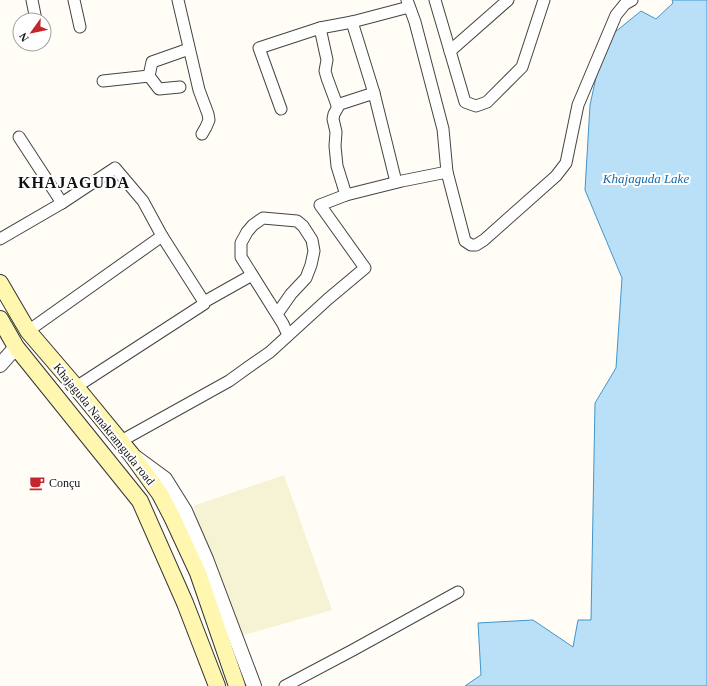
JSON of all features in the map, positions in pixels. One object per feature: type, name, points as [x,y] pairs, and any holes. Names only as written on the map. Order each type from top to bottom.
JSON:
[{"type":"main road","name":"Khajaguda Nanakramguda road","points":[[0,283],[28,331],[121,441],[160,494],[198,573],[237,686]]},
{"type":"main road","name":"Khajaguda Nanakramguda road","points":[[0,319],[16,347],[140,501],[185,603],[217,686]]},
{"type":"street","points":[[32,0],[34,12]]},
{"type":"street","points":[[74,0],[80,27]]},
{"type":"street","points":[[178,0],[199,90],[208,114],[209,120],[202,134]]},
{"type":"street","points":[[434,0],[465,102],[476,106],[487,102],[522,67],[544,0]]},
{"type":"street","points":[[450,51],[508,0]]},
{"type":"street","points":[[281,109],[259,48],[320,28],[352,22],[408,3],[415,22],[443,129],[447,172],[465,241],[471,245],[476,245],[484,240],[556,176],[566,163],[578,105],[616,14],[625,4],[632,0]]},
{"type":"street","points":[[352,22],[374,93],[396,182]]},
{"type":"street","points":[[320,28],[327,60],[325,71],[338,107],[333,119],[336,132],[335,146],[337,166],[346,195]]},
{"type":"street","points":[[149,76],[152,62],[189,49]]},
{"type":"street","points":[[104,81],[149,76]]},
{"type":"street","points":[[149,76],[160,89],[180,87]]},
{"type":"street","points":[[337,105],[374,93]]},
{"type":"street","points":[[19,137],[62,203]]},
{"type":"street","points":[[0,239],[62,203],[115,168],[143,201],[162,236],[204,302]]},
{"type":"street","points":[[121,441],[229,381],[270,352],[365,268],[320,205],[346,195],[396,182],[447,172]]},
{"type":"street","points":[[277,314],[306,278],[314,251],[312,240],[303,226],[297,222],[263,218],[253,225],[247,232],[241,243],[241,257],[277,314],[288,335]]},
{"type":"street","points":[[28,331],[162,236]]},
{"type":"street","points":[[76,387],[204,304],[204,302],[252,275]]},
{"type":"street","points":[[0,365],[16,347]]},
{"type":"street","points":[[131,454],[165,479],[185,511],[206,559],[254,686]]},
{"type":"street","points":[[286,686],[458,592]]},
{"type":"shaded area","points":[[284,475],[332,610],[237,637],[193,506]]},
{"type":"water","name":"Khajaguda Lake","points":[[672,0],[707,0],[707,686],[465,686],[481,675],[478,623],[533,620],[573,647],[578,620],[591,620],[595,403],[616,368],[622,278],[585,190],[590,105],[604,41],[641,11],[656,19],[673,3]]},
{"type":"place","name":"Conçu","points":[[37,483]]},
{"type":"district","name":"KHAJAGUDA","points":[[74,182]]}]
